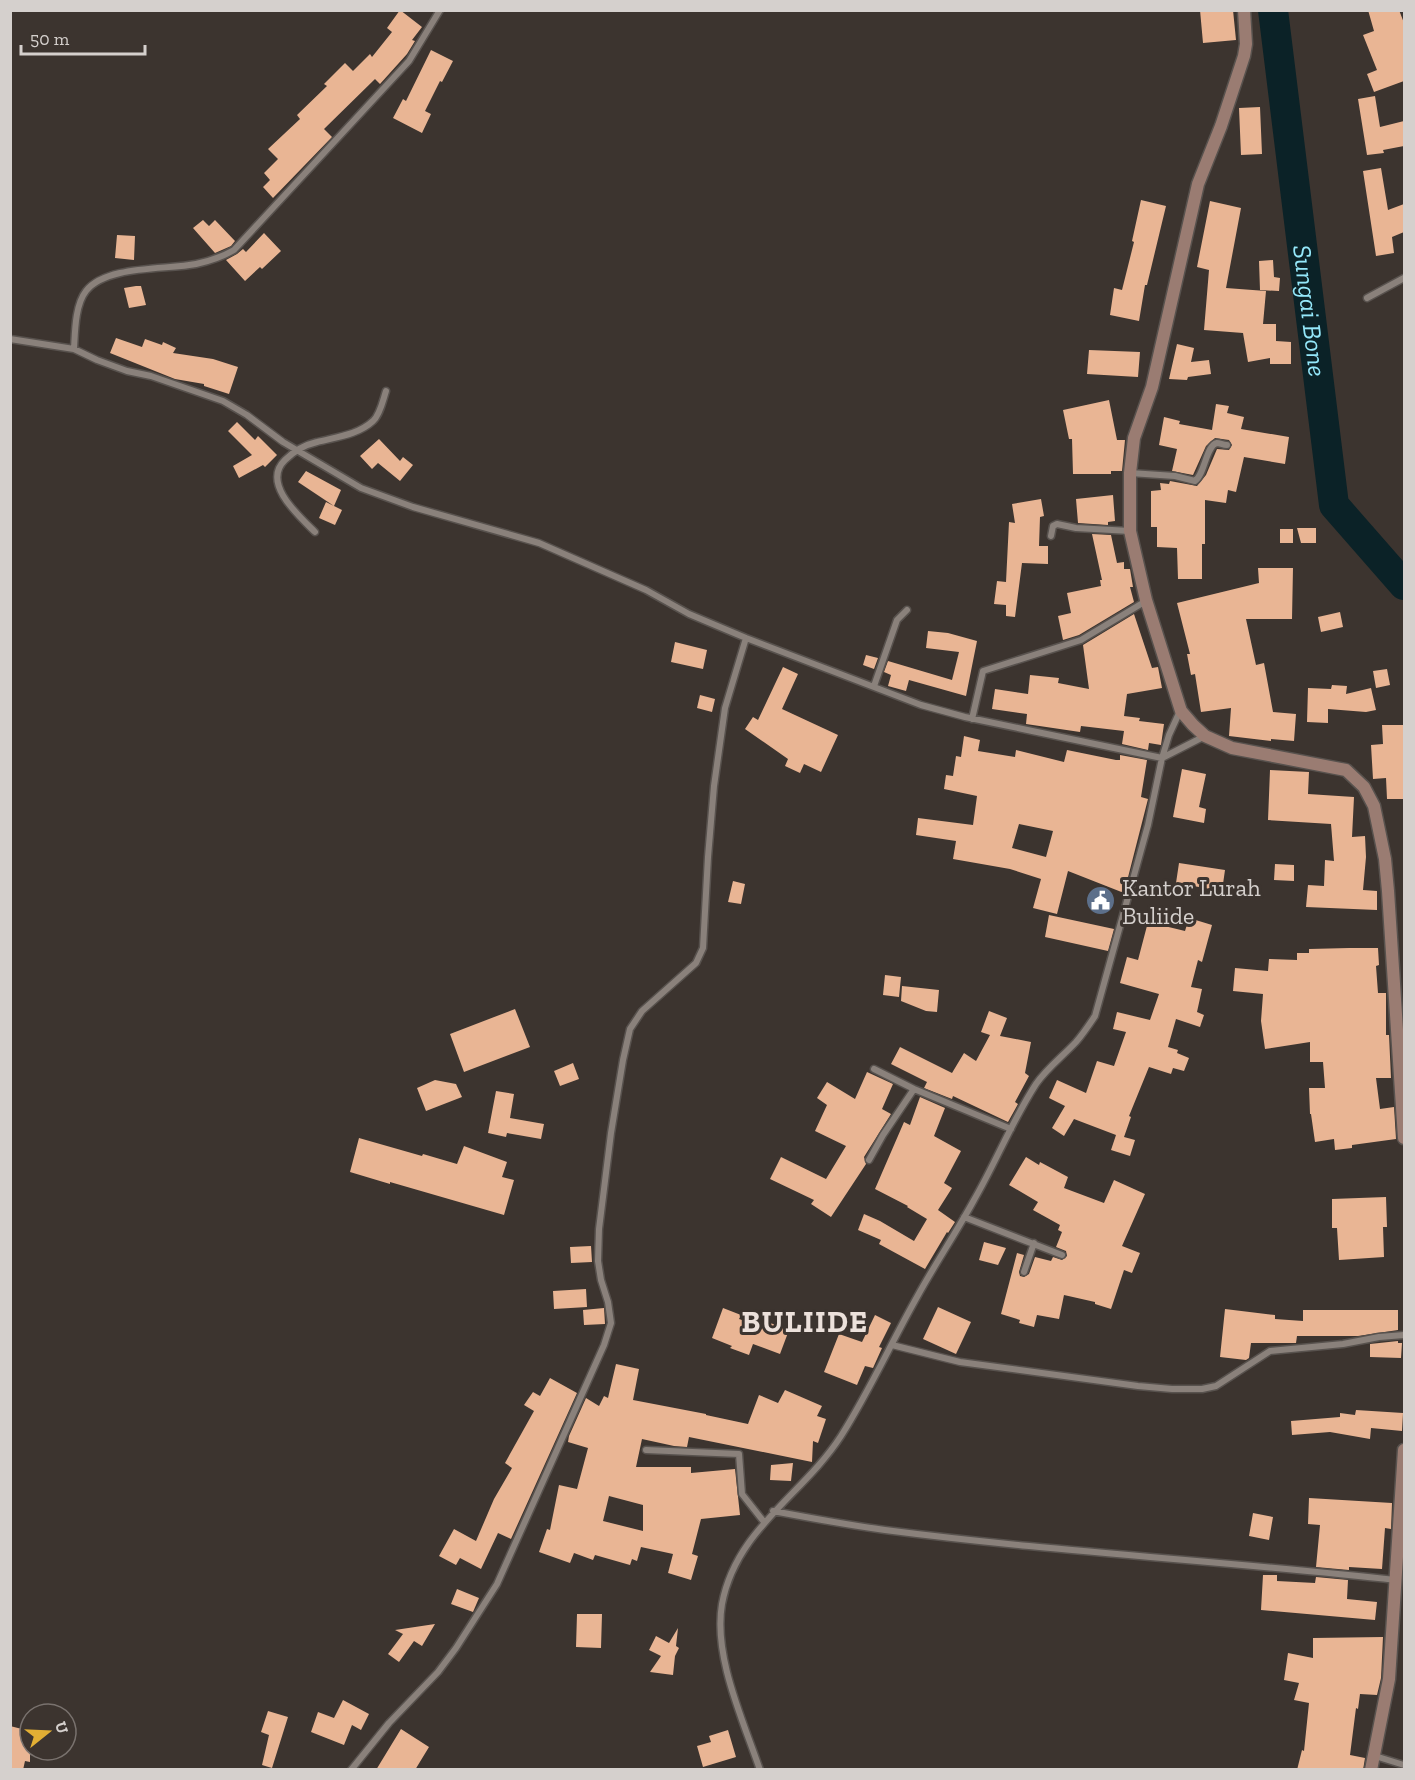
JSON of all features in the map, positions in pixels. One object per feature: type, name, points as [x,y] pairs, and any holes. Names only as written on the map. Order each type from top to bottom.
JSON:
[{"type":"street","points":[[74,349],[81,301],[86,291],[99,280],[127,272],[193,264],[222,257],[234,250],[409,61],[440,10]]},
{"type":"street","points":[[1244,10],[1246,44],[1244,56],[1221,126],[1198,184],[1152,387],[1134,438],[1130,473],[1130,531],[1146,600],[1181,711],[1193,726],[1205,736],[1232,748],[1346,770],[1364,787],[1374,806],[1384,859],[1397,1010],[1396,1030],[1404,1138]]},
{"type":"street","points":[[1367,298],[1404,278]]},
{"type":"street","points":[[10,339],[74,349],[127,371],[151,376],[223,401],[361,489],[413,507],[539,543],[646,590],[689,614],[921,705],[972,719],[1162,758],[1205,736]]},
{"type":"street","points":[[315,532],[278,486],[277,474],[281,464],[295,449],[343,436],[372,422],[376,418],[386,392]]},
{"type":"street","points":[[1130,473],[1175,476],[1195,482],[1201,476],[1213,445],[1216,443],[1227,445]]},
{"type":"street","points":[[1051,536],[1053,526],[1057,524],[1076,528],[1130,531]]},
{"type":"street","points":[[972,719],[983,671],[1081,640],[1146,600]]},
{"type":"street","points":[[874,687],[897,620],[907,610]]},
{"type":"street","points":[[351,1770],[389,1723],[438,1672],[497,1584],[604,1346],[611,1323],[598,1261],[599,1229],[610,1133],[623,1060],[630,1029],[642,1011],[696,963],[703,948],[708,857],[725,708],[746,638]]},
{"type":"street","points":[[760,1770],[724,1660],[720,1628],[726,1588],[752,1536],[831,1450],[964,1217],[1037,1082],[1076,1042],[1099,1010],[1148,825],[1162,758],[1169,735],[1181,711]]},
{"type":"street","points":[[874,1069],[914,1089],[1011,1129]]},
{"type":"street","points":[[869,1160],[914,1089]]},
{"type":"street","points":[[964,1217],[1062,1254]]},
{"type":"street","points":[[1024,1272],[1034,1243]]},
{"type":"street","points":[[892,1345],[960,1362],[1138,1386],[1202,1389],[1216,1386],[1270,1351],[1404,1335]]},
{"type":"street","points":[[646,1450],[739,1454],[742,1494],[764,1522]]},
{"type":"street","points":[[1371,1770],[1389,1679],[1404,1450]]},
{"type":"street","points":[[773,1511],[884,1530],[1396,1580]]},
{"type":"street","points":[[1375,1756],[1404,1765]]},
{"type":"building","points":[[400,10],[422,27],[412,40],[415,41],[407,54],[380,84],[375,79],[324,129],[332,137],[273,198],[263,187],[270,180],[264,173],[278,159],[268,149],[300,119],[297,115],[327,86],[324,84],[345,63],[353,71],[370,54],[372,57],[392,32],[387,28]]},
{"type":"building","points":[[1200,10],[1233,10],[1236,40],[1203,43]]},
{"type":"building","points":[[1368,10],[1399,10],[1404,23],[1404,81],[1374,92],[1367,74],[1377,70],[1363,35],[1374,31]]},
{"type":"building","points":[[431,50],[453,61],[425,111],[431,114],[422,133],[393,118],[403,99],[406,101]]},
{"type":"building","points":[[1375,96],[1380,127],[1404,121],[1404,146],[1383,150],[1384,153],[1367,155],[1358,99]]},
{"type":"building","points":[[1260,107],[1262,154],[1241,155],[1239,108]]},
{"type":"building","points":[[1381,168],[1388,210],[1404,204],[1404,232],[1392,237],[1394,253],[1376,256],[1363,171]]},
{"type":"building","points":[[1141,200],[1166,206],[1147,285],[1145,285],[1139,321],[1110,315],[1114,288],[1122,290],[1134,242],[1132,241]]},
{"type":"building","points":[[1210,201],[1241,208],[1226,288],[1266,291],[1263,324],[1276,324],[1276,341],[1291,342],[1291,364],[1270,364],[1270,358],[1248,362],[1243,333],[1204,330],[1209,270],[1197,267]]},
{"type":"building","points":[[203,220],[209,226],[215,220],[235,241],[231,246],[215,253],[193,228]]},
{"type":"building","points":[[264,233],[281,251],[245,281],[226,260],[243,249],[246,252]]},
{"type":"building","points":[[117,235],[135,236],[134,260],[115,258]]},
{"type":"building","points":[[1273,260],[1274,277],[1280,278],[1279,291],[1260,290],[1259,261]]},
{"type":"building","points":[[141,286],[146,305],[129,308],[124,288]]},
{"type":"building","points":[[116,338],[142,347],[145,339],[162,345],[163,342],[176,348],[173,353],[213,359],[238,367],[229,394],[204,386],[204,384],[175,379],[110,353]]},
{"type":"building","points":[[1177,344],[1194,348],[1191,362],[1209,360],[1211,374],[1188,377],[1187,380],[1169,379]]},
{"type":"building","points":[[1089,350],[1140,352],[1138,377],[1087,374]]},
{"type":"building","points":[[1109,400],[1117,440],[1125,440],[1122,471],[1111,471],[1111,474],[1073,474],[1072,439],[1069,439],[1063,410]]},
{"type":"building","points":[[1216,404],[1229,406],[1227,413],[1244,417],[1241,429],[1289,437],[1285,464],[1244,457],[1236,492],[1228,490],[1226,503],[1205,500],[1202,579],[1178,579],[1177,548],[1157,547],[1157,527],[1151,527],[1151,491],[1161,490],[1160,483],[1169,484],[1170,481],[1197,486],[1206,475],[1217,449],[1229,450],[1232,445],[1229,440],[1215,438],[1206,446],[1193,475],[1172,471],[1177,449],[1159,445],[1164,417],[1180,421],[1179,424],[1212,430]]},
{"type":"building","points":[[237,422],[255,440],[258,436],[277,455],[265,467],[263,465],[239,478],[233,466],[252,455],[228,431]]},
{"type":"building","points":[[379,439],[400,461],[403,457],[413,465],[400,481],[378,463],[372,469],[360,456]]},
{"type":"building","points":[[306,471],[341,490],[334,506],[298,482]]},
{"type":"building","points":[[1113,495],[1115,521],[1108,522],[1108,525],[1078,523],[1076,499]]},
{"type":"building","points":[[1041,499],[1044,516],[1040,517],[1039,546],[1048,546],[1048,564],[1022,563],[1015,617],[1006,616],[1006,605],[994,604],[997,581],[1006,582],[1009,522],[1015,523],[1012,504]]},
{"type":"building","points":[[326,502],[342,510],[335,525],[319,518]]},
{"type":"building","points":[[1297,528],[1316,528],[1316,543],[1301,543]]},
{"type":"building","points":[[1280,529],[1293,529],[1293,543],[1280,543]]},
{"type":"building","points":[[1092,534],[1111,535],[1117,563],[1124,562],[1124,569],[1130,569],[1133,587],[1130,587],[1134,602],[1079,635],[1063,640],[1058,616],[1071,613],[1067,593],[1101,586],[1100,580],[1102,580]]},
{"type":"building","points":[[1258,568],[1293,568],[1292,619],[1246,619],[1256,665],[1264,663],[1273,712],[1296,714],[1294,741],[1229,736],[1231,708],[1201,712],[1195,674],[1191,675],[1187,654],[1190,654],[1177,603],[1259,583]]},
{"type":"building","points":[[1340,612],[1343,627],[1321,632],[1318,617]]},
{"type":"building","points":[[1134,614],[1152,668],[1158,667],[1162,688],[1127,694],[1124,716],[1140,718],[1139,721],[1164,724],[1161,745],[1149,743],[1148,750],[1122,744],[1124,731],[1081,726],[1080,732],[1026,724],[1027,714],[992,709],[995,689],[1028,694],[1030,675],[1059,678],[1058,683],[1089,689],[1083,645]]},
{"type":"building","points":[[928,631],[948,633],[977,641],[966,696],[909,680],[906,691],[888,686],[891,675],[884,672],[888,661],[952,680],[959,652],[926,648]]},
{"type":"building","points":[[675,642],[707,650],[703,669],[671,662]]},
{"type":"building","points":[[866,655],[878,658],[874,669],[863,665]]},
{"type":"building","points":[[783,667],[798,674],[782,709],[838,735],[821,772],[804,764],[800,773],[785,766],[788,759],[745,729],[753,717],[758,720]]},
{"type":"building","points":[[1387,669],[1390,685],[1376,688],[1373,671]]},
{"type":"building","points":[[1332,685],[1347,686],[1346,694],[1371,688],[1376,710],[1366,712],[1328,709],[1328,723],[1307,722],[1308,688],[1331,689]]},
{"type":"building","points":[[700,695],[715,699],[712,712],[697,708]]},
{"type":"building","points":[[1382,725],[1404,725],[1404,799],[1387,799],[1386,778],[1373,779],[1371,745],[1383,744]]},
{"type":"building","points":[[964,736],[980,740],[978,751],[1015,757],[1016,750],[1064,762],[1067,750],[1116,760],[1120,760],[1120,755],[1147,760],[1141,797],[1148,799],[1124,893],[1068,871],[1057,914],[1033,908],[1041,879],[1010,869],[953,859],[956,841],[916,835],[918,818],[973,825],[977,796],[944,789],[946,775],[953,776],[956,756],[961,757]],"holes":[[[1019,824],[1053,831],[1046,857],[1012,848]]]},
{"type":"building","points":[[1182,769],[1206,774],[1199,807],[1206,809],[1204,823],[1173,817]]},
{"type":"building","points":[[1270,770],[1309,772],[1308,794],[1354,797],[1352,837],[1365,836],[1363,890],[1377,891],[1377,910],[1306,907],[1308,885],[1324,886],[1325,860],[1334,861],[1331,824],[1268,820]]},
{"type":"building","points":[[1179,863],[1225,870],[1222,891],[1176,883]]},
{"type":"building","points":[[1275,864],[1294,865],[1294,881],[1274,880]]},
{"type":"building","points":[[733,881],[745,884],[741,904],[728,902]]},
{"type":"building","points":[[1049,915],[1114,929],[1108,951],[1045,937]]},
{"type":"building","points":[[1189,918],[1212,925],[1202,962],[1198,960],[1191,987],[1202,989],[1197,1012],[1204,1015],[1200,1027],[1176,1019],[1168,1047],[1178,1050],[1177,1053],[1189,1058],[1184,1071],[1173,1068],[1171,1074],[1149,1067],[1129,1116],[1131,1117],[1124,1137],[1135,1140],[1130,1156],[1111,1150],[1116,1135],[1074,1119],[1064,1136],[1052,1128],[1065,1106],[1049,1098],[1057,1080],[1086,1093],[1097,1061],[1114,1066],[1126,1032],[1113,1029],[1117,1012],[1150,1020],[1159,994],[1120,983],[1127,957],[1138,960],[1148,922],[1185,931]]},
{"type":"building","points":[[1378,948],[1379,965],[1376,966],[1378,993],[1386,993],[1386,1035],[1389,1035],[1391,1078],[1376,1078],[1380,1109],[1394,1107],[1396,1139],[1352,1145],[1352,1148],[1335,1150],[1334,1139],[1315,1142],[1310,1114],[1309,1088],[1325,1088],[1323,1062],[1310,1062],[1310,1042],[1265,1049],[1261,1021],[1263,994],[1233,991],[1235,968],[1268,971],[1269,959],[1297,960],[1297,953],[1309,953],[1309,949]]},
{"type":"building","points":[[885,975],[901,977],[899,997],[883,995]]},
{"type":"building","points":[[902,986],[939,990],[937,1012],[926,1011],[901,1001]]},
{"type":"building","points":[[515,1009],[530,1047],[464,1072],[450,1034]]},
{"type":"building","points":[[989,1011],[1007,1018],[1000,1036],[1031,1042],[1025,1073],[1029,1076],[1015,1102],[1018,1104],[1008,1122],[953,1096],[952,1099],[924,1088],[927,1082],[891,1064],[900,1047],[952,1073],[964,1053],[976,1061],[990,1035],[981,1032]]},
{"type":"building","points":[[573,1063],[579,1079],[560,1086],[554,1071]]},
{"type":"building","points":[[867,1072],[893,1084],[882,1109],[891,1114],[864,1157],[866,1164],[831,1217],[811,1204],[814,1200],[770,1179],[781,1157],[826,1179],[846,1146],[815,1131],[827,1105],[817,1098],[827,1082],[855,1099]]},
{"type":"building","points":[[435,1080],[456,1084],[462,1097],[426,1111],[417,1088]]},
{"type":"building","points":[[496,1091],[514,1094],[510,1118],[544,1124],[541,1139],[507,1133],[506,1137],[488,1133]]},
{"type":"building","points":[[920,1097],[945,1108],[934,1136],[961,1151],[944,1183],[952,1188],[938,1210],[955,1222],[925,1269],[879,1244],[881,1240],[858,1230],[864,1214],[914,1241],[927,1219],[875,1189],[904,1122],[910,1125]]},
{"type":"building","points":[[359,1138],[457,1164],[464,1146],[507,1162],[502,1177],[514,1180],[504,1215],[350,1172]]},
{"type":"building","points":[[1026,1157],[1068,1177],[1064,1188],[1104,1203],[1114,1180],[1145,1194],[1122,1246],[1140,1253],[1132,1273],[1124,1270],[1111,1309],[1095,1304],[1095,1302],[1064,1295],[1059,1319],[1037,1315],[1034,1327],[1001,1314],[1017,1253],[1024,1255],[1019,1272],[1020,1276],[1024,1277],[1029,1274],[1035,1257],[1051,1261],[1053,1257],[1062,1260],[1067,1256],[1066,1251],[1056,1247],[1062,1232],[1058,1230],[1060,1225],[1033,1210],[1038,1202],[1009,1185]]},
{"type":"building","points":[[1386,1197],[1387,1227],[1383,1227],[1384,1257],[1339,1260],[1337,1228],[1332,1228],[1332,1199]]},
{"type":"building","points":[[984,1242],[1006,1248],[998,1265],[979,1260]]},
{"type":"building","points":[[591,1246],[592,1262],[571,1263],[570,1247]]},
{"type":"building","points":[[586,1289],[587,1307],[554,1309],[553,1291]]},
{"type":"building","points":[[938,1307],[971,1322],[956,1354],[923,1339]]},
{"type":"building","points":[[604,1308],[605,1324],[584,1325],[583,1310]]},
{"type":"building","points":[[723,1308],[741,1315],[739,1319],[763,1327],[765,1321],[789,1330],[780,1354],[753,1344],[749,1355],[712,1338]]},
{"type":"building","points":[[1225,1309],[1275,1315],[1275,1319],[1303,1321],[1303,1310],[1398,1310],[1398,1330],[1358,1336],[1297,1336],[1296,1343],[1251,1343],[1249,1358],[1246,1360],[1220,1357]]},
{"type":"building","points":[[875,1315],[891,1323],[879,1347],[882,1348],[873,1368],[865,1366],[857,1385],[824,1372],[839,1334],[862,1342]]},
{"type":"building","points":[[1398,1341],[1402,1343],[1401,1358],[1370,1357],[1370,1344]]},
{"type":"building","points":[[616,1364],[639,1369],[633,1400],[748,1424],[759,1395],[778,1403],[785,1390],[822,1406],[817,1416],[826,1419],[818,1443],[813,1441],[812,1462],[689,1437],[687,1447],[642,1439],[636,1467],[691,1467],[691,1473],[735,1469],[740,1515],[701,1519],[692,1554],[698,1556],[691,1580],[668,1573],[673,1554],[641,1547],[637,1561],[632,1559],[630,1565],[595,1555],[593,1560],[574,1553],[570,1563],[539,1552],[547,1529],[550,1530],[559,1485],[577,1489],[588,1448],[568,1442],[586,1398],[599,1406],[604,1396],[608,1398]],"holes":[[[609,1496],[643,1505],[643,1531],[603,1521]]]},
{"type":"building","points":[[550,1378],[577,1393],[511,1539],[498,1533],[481,1569],[460,1558],[456,1565],[439,1556],[454,1529],[476,1541],[494,1499],[512,1468],[505,1463],[534,1411],[524,1405],[533,1392],[540,1396]]},
{"type":"building","points":[[1356,1410],[1403,1413],[1402,1431],[1371,1428],[1370,1439],[1330,1432],[1292,1435],[1291,1421],[1340,1417],[1340,1413],[1355,1415]]},
{"type":"building","points":[[793,1463],[791,1481],[770,1480],[771,1465]]},
{"type":"building","points":[[1309,1498],[1392,1503],[1391,1529],[1385,1528],[1382,1569],[1349,1567],[1349,1570],[1316,1567],[1320,1525],[1308,1524]]},
{"type":"building","points":[[1253,1513],[1273,1517],[1269,1540],[1249,1536]]},
{"type":"building","points":[[1263,1575],[1277,1575],[1277,1581],[1315,1583],[1316,1577],[1348,1580],[1347,1599],[1377,1602],[1375,1620],[1261,1610]]},
{"type":"building","points":[[457,1589],[479,1598],[473,1612],[451,1604]]},
{"type":"building","points":[[577,1614],[602,1614],[601,1648],[576,1647]]},
{"type":"building","points":[[435,1624],[422,1646],[414,1641],[399,1662],[388,1654],[403,1634],[395,1630]]},
{"type":"building","points":[[678,1628],[676,1646],[679,1648],[675,1656],[673,1675],[650,1672],[661,1656],[649,1650],[656,1636],[669,1643]]},
{"type":"building","points":[[1383,1637],[1381,1678],[1377,1695],[1360,1694],[1358,1709],[1356,1708],[1350,1755],[1365,1758],[1363,1770],[1297,1770],[1302,1750],[1304,1751],[1309,1703],[1294,1700],[1299,1683],[1284,1680],[1288,1653],[1313,1658],[1313,1638]]},
{"type":"building","points":[[343,1700],[369,1714],[361,1730],[352,1725],[344,1745],[311,1732],[318,1712],[334,1718]]},
{"type":"building","points":[[268,1711],[288,1717],[272,1768],[262,1765],[269,1735],[261,1732]]},
{"type":"building","points":[[10,1726],[18,1728],[18,1762],[25,1762],[23,1770],[10,1770]]},
{"type":"building","points":[[401,1729],[429,1747],[415,1770],[376,1770]]},
{"type":"building","points":[[728,1730],[736,1757],[703,1767],[697,1746],[711,1742],[709,1736]]},
{"type":"waterway","name":"Sungai Bone","points":[[1273,10],[1334,505],[1404,585]]},
{"type":"place","name":"Kantor Lurah Buliide","points":[[1101,901]]},
{"type":"district","name":"BULIIDE","points":[[805,1322]]}]
